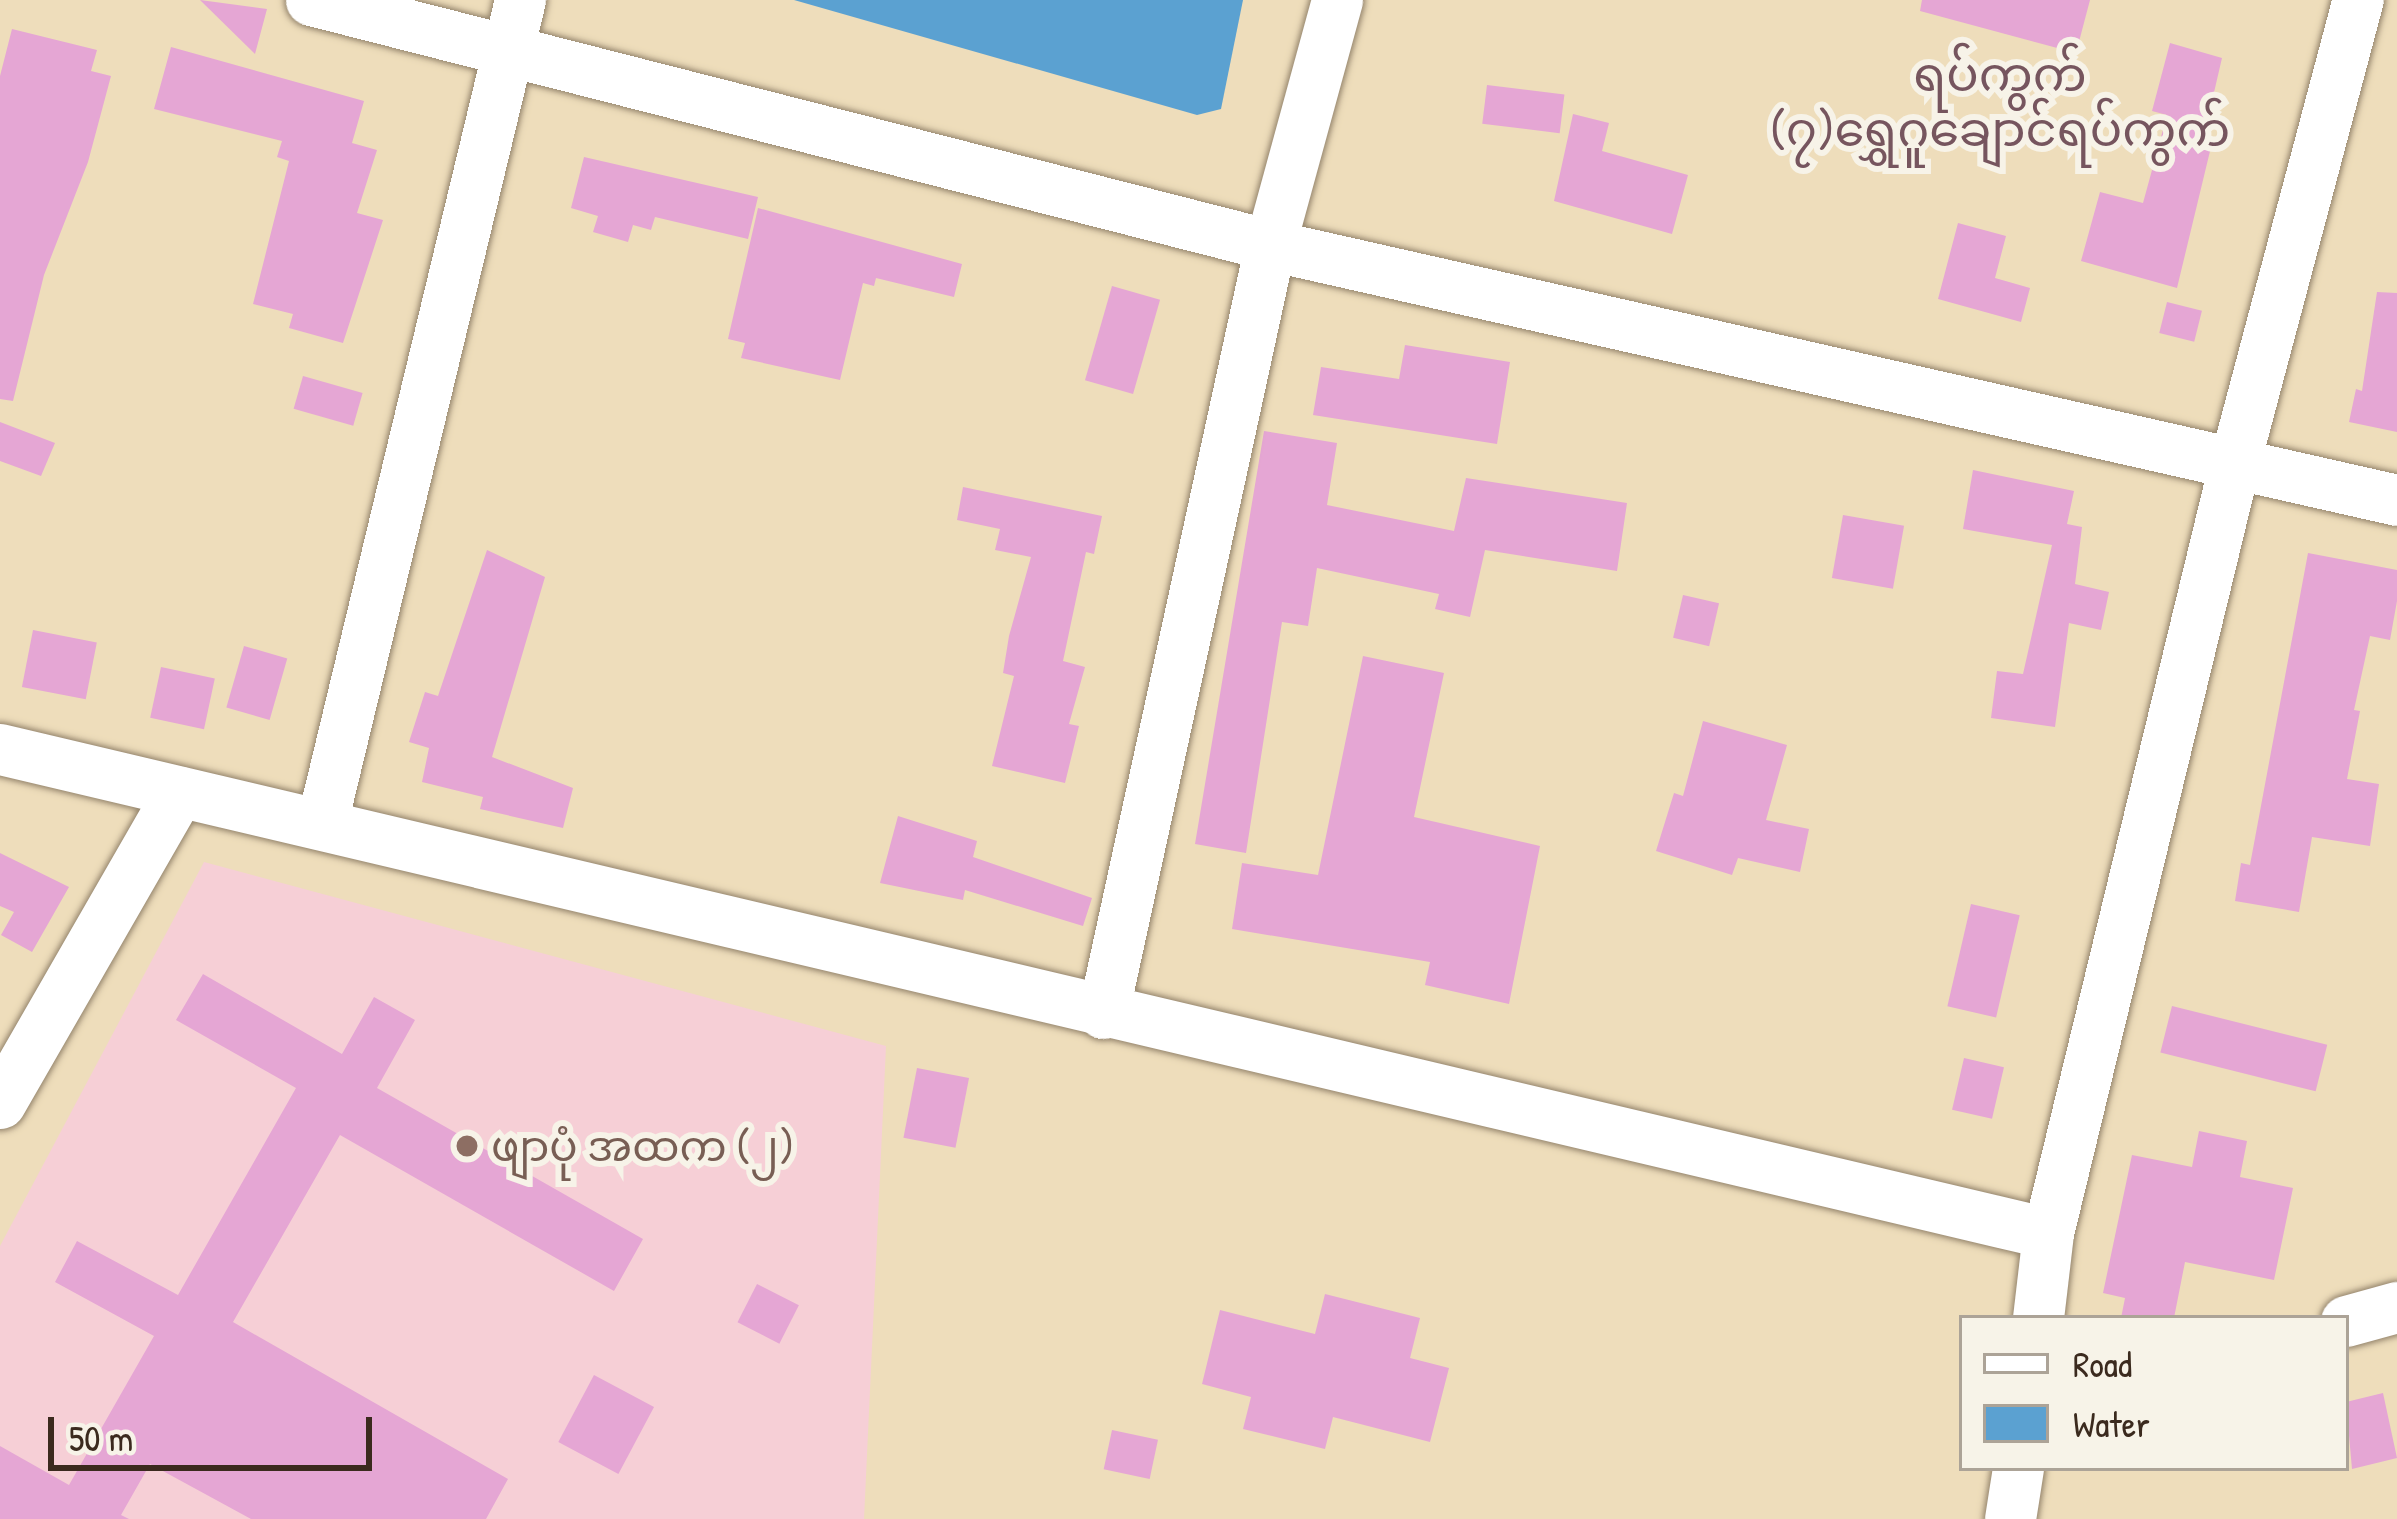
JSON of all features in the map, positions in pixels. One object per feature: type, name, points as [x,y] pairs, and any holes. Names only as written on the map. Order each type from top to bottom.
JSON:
[{"type":"street","points":[[311,0],[1270,245],[2397,500]]},
{"type":"street","points":[[322,822],[520,0]]},
{"type":"street","points":[[1103,1013],[1270,245],[1337,0]]},
{"type":"street","points":[[2038,1315],[2048,1233],[2235,461],[2358,0]]},
{"type":"street","points":[[0,749],[2048,1233]]},
{"type":"street","points":[[0,1102],[179,792]]},
{"type":"street","points":[[2349,1321],[2397,1306]]},
{"type":"street","points":[[2010,1519],[2018,1471]]},
{"type":"shaded area","name":"ဖျာပုံ အထက (၂)","points":[[204,862],[886,1046],[864,1519],[0,1519],[0,1246]]},
{"type":"water","points":[[794,0],[1243,0],[1221,109],[1197,115]]},
{"type":"building","points":[[200,0],[267,9],[255,54]]},
{"type":"building","points":[[1922,0],[2090,0],[2076,53],[1920,11]]},
{"type":"building","points":[[12,29],[97,50],[91,71],[111,76],[88,162],[44,275],[13,401],[0,399],[0,76]]},
{"type":"building","points":[[2170,43],[2222,58],[2202,144],[2211,147],[2177,288],[2081,261],[2100,192],[2143,203],[2167,115],[2152,111]]},
{"type":"building","points":[[171,47],[364,101],[352,143],[377,150],[357,213],[383,220],[343,343],[289,328],[293,314],[253,304],[289,161],[277,157],[282,141],[154,109]]},
{"type":"building","points":[[1487,85],[1564,95],[1560,133],[1482,124]]},
{"type":"building","points":[[1573,114],[1609,123],[1602,151],[1688,175],[1672,234],[1554,201]]},
{"type":"building","points":[[584,157],[758,197],[748,239],[655,217],[651,230],[633,225],[628,242],[593,232],[598,216],[571,208]]},
{"type":"building","points":[[758,208],[962,264],[954,297],[876,278],[874,286],[863,283],[840,380],[741,358],[745,343],[728,339]]},
{"type":"building","points":[[1958,223],[2006,236],[1995,278],[2030,288],[2021,322],[1938,299]]},
{"type":"building","points":[[1112,286],[1160,300],[1133,394],[1085,380]]},
{"type":"building","points":[[2377,292],[2397,293],[2397,432],[2349,422],[2356,389],[2362,391]]},
{"type":"building","points":[[2167,302],[2202,311],[2194,342],[2159,333]]},
{"type":"building","points":[[1405,345],[1510,362],[1497,444],[1313,415],[1321,367],[1399,379]]},
{"type":"building","points":[[303,376],[363,393],[353,426],[294,409]]},
{"type":"building","points":[[0,422],[55,443],[41,476],[0,461]]},
{"type":"building","points":[[1264,431],[1337,443],[1327,505],[1454,531],[1466,478],[1627,503],[1617,571],[1485,550],[1470,617],[1435,609],[1439,594],[1317,568],[1308,626],[1282,622],[1246,853],[1195,844]]},
{"type":"building","points":[[1973,470],[2074,491],[2067,524],[2082,527],[2075,584],[2109,592],[2101,630],[2069,623],[2055,727],[1991,718],[1997,671],[2023,674],[2052,545],[1963,529]]},
{"type":"building","points":[[963,487],[1102,516],[1094,554],[1086,552],[1063,661],[1085,667],[1069,724],[1079,726],[1065,783],[992,766],[1014,676],[1003,673],[1009,636],[1031,557],[995,550],[1000,529],[957,520]]},
{"type":"building","points":[[1843,515],[1904,526],[1893,589],[1832,578]]},
{"type":"building","points":[[487,550],[545,577],[492,757],[573,788],[563,828],[480,809],[483,797],[422,782],[429,748],[409,742],[425,692],[438,696]]},
{"type":"building","points":[[2308,553],[2397,570],[2397,601],[2390,640],[2370,636],[2354,710],[2360,711],[2347,779],[2379,784],[2370,846],[2312,837],[2299,912],[2235,901],[2241,863],[2250,865]]},
{"type":"building","points":[[1683,595],[1719,603],[1709,646],[1673,638]]},
{"type":"building","points":[[33,630],[97,642],[86,699],[22,687]]},
{"type":"building","points":[[244,646],[287,658],[270,720],[226,708]]},
{"type":"building","points":[[1363,656],[1444,673],[1414,817],[1540,846],[1509,1004],[1425,985],[1430,962],[1232,929],[1242,863],[1318,875]]},
{"type":"building","points":[[161,667],[215,678],[204,729],[150,718]]},
{"type":"building","points":[[1703,721],[1787,745],[1766,820],[1809,829],[1800,872],[1738,858],[1732,875],[1656,851],[1674,793],[1683,796]]},
{"type":"building","points":[[898,816],[977,841],[973,857],[1092,898],[1083,926],[965,890],[963,900],[880,883]]},
{"type":"building","points":[[0,853],[69,887],[32,952],[1,935],[14,912],[0,906]]},
{"type":"building","points":[[1971,904],[2020,915],[1996,1018],[1947,1006]]},
{"type":"building","points":[[203,974],[342,1054],[374,997],[415,1020],[377,1088],[643,1239],[614,1291],[340,1135],[233,1322],[508,1479],[486,1519],[251,1519],[150,1464],[121,1515],[129,1519],[0,1519],[0,1446],[69,1485],[154,1336],[55,1282],[77,1241],[178,1295],[296,1088],[176,1020]]},
{"type":"building","points":[[2172,1006],[2327,1045],[2316,1091],[2160,1053]]},
{"type":"building","points":[[1964,1058],[2004,1067],[1992,1119],[1952,1110]]},
{"type":"building","points":[[917,1068],[969,1078],[955,1148],[903,1138]]},
{"type":"building","points":[[2199,1131],[2247,1141],[2240,1177],[2293,1188],[2274,1280],[2185,1262],[2175,1315],[2122,1315],[2125,1298],[2103,1293],[2132,1155],[2192,1167]]},
{"type":"building","points":[[757,1284],[799,1305],[779,1344],[737,1322]]},
{"type":"building","points":[[1325,1294],[1420,1318],[1410,1358],[1449,1368],[1430,1442],[1333,1417],[1325,1449],[1243,1429],[1251,1397],[1202,1384],[1220,1310],[1315,1334]]},
{"type":"building","points":[[594,1375],[654,1407],[618,1474],[558,1442]]},
{"type":"building","points":[[2383,1393],[2397,1458],[2352,1469],[2349,1401]]},
{"type":"building","points":[[1112,1430],[1158,1440],[1150,1479],[1104,1469]]},
{"type":"place","name":"ဖျာပုံ အထက (၂)","points":[[467,1146]]},
{"type":"district","name":"ရပ်ကွက် (၇)ရွှေဂူချောင်ရပ်ကွက်","points":[[2000,100]]}]
